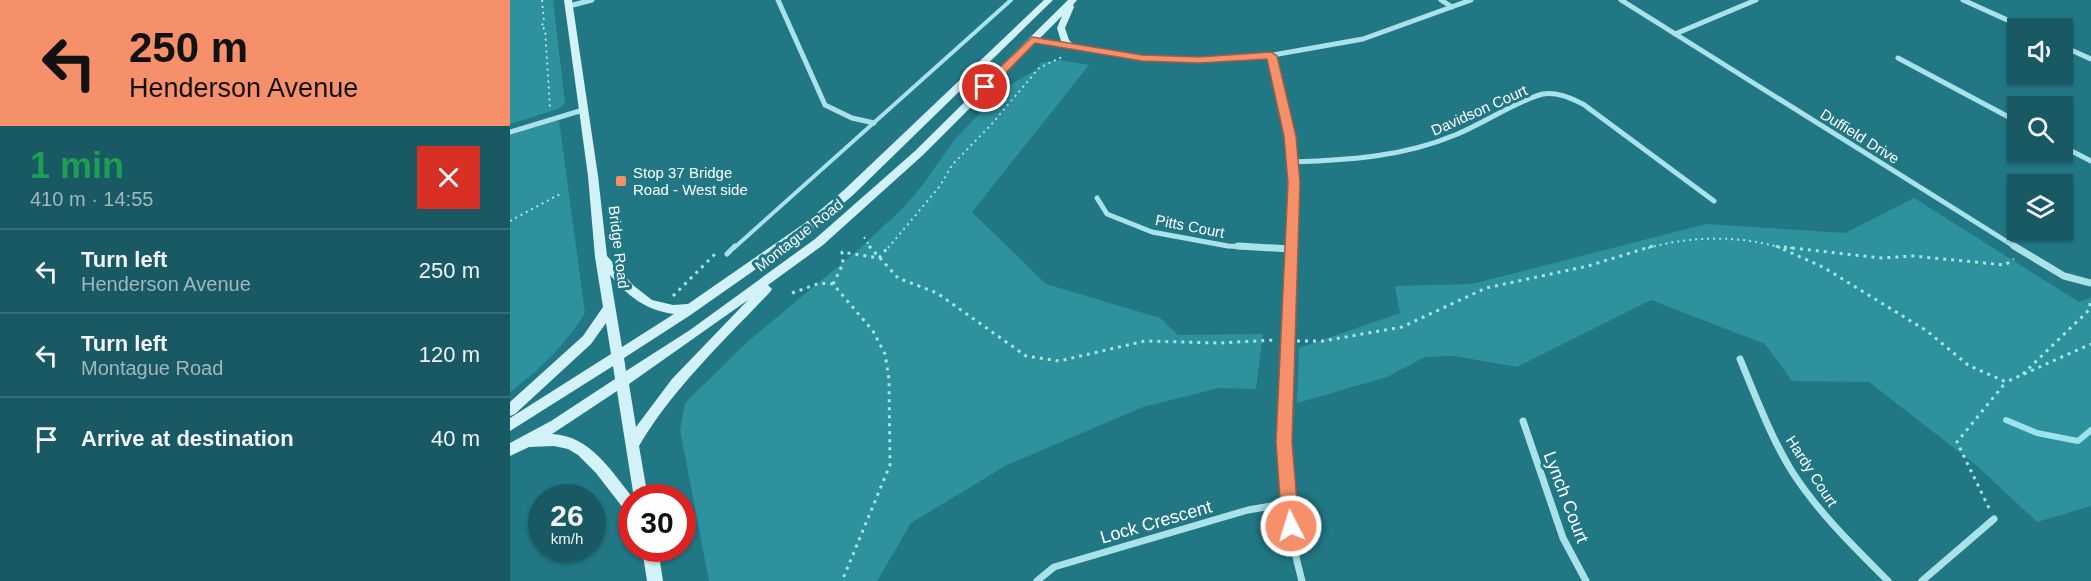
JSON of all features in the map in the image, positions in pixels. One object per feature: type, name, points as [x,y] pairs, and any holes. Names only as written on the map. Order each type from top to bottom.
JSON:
[{"type":"main road","name":"Montague Road","points":[[510,425],[618,358],[809,226],[848,193],[1049,0]]},
{"type":"main road","name":"Montague Road","points":[[510,450],[528,441],[721,315],[794,261],[872,197],[1073,0]]},
{"type":"main road","points":[[1071,47],[1065,41],[1060,28],[1073,0]]},
{"type":"main road","name":"Bridge Road","points":[[568,3],[601,257],[639,484]]},
{"type":"main road","points":[[1012,36],[1032,40]]},
{"type":"main road","points":[[601,257],[650,306],[667,310],[693,308]]},
{"type":"main road","points":[[632,446],[647,419],[671,389],[794,261]]},
{"type":"main road","points":[[510,410],[587,340],[609,308]]},
{"type":"main road","points":[[528,441],[562,441],[581,450],[592,459],[618,491]]},
{"type":"main road","points":[[652,562],[655,581]]},
{"type":"street","points":[[568,3],[592,0]]},
{"type":"street","points":[[778,0],[825,105],[852,118],[874,123]]},
{"type":"street","points":[[1441,0],[1452,8]]},
{"type":"street","points":[[1032,40],[1170,59],[1271,56],[1363,39],[1471,0]]},
{"type":"street","name":"Duffield Drive","points":[[1621,0],[2023,252],[2064,276],[2091,283]]},
{"type":"street","points":[[1675,34],[1756,0]]},
{"type":"street","points":[[1963,0],[2007,20]]},
{"type":"street","points":[[2073,51],[2091,59]]},
{"type":"street","points":[[1271,56],[1290,136],[1294,183],[1284,442],[1293,549],[1302,581]]},
{"type":"street","points":[[1898,58],[2007,116]]},
{"type":"street","name":"Davidson Court","points":[[1292,162],[1380,157],[1409,151],[1452,137],[1538,96],[1553,93],[1582,104],[1714,201]]},
{"type":"street","points":[[510,132],[583,110]]},
{"type":"street","points":[[2073,152],[2091,161]]},
{"type":"street","name":"Pitts Court","points":[[1097,198],[1107,214],[1152,232],[1228,246],[1291,249]]},
{"type":"street","name":"Hardy Court","points":[[1740,359],[1776,441],[1792,471],[1845,539],[1888,581]]},
{"type":"street","name":"Lynch Court","points":[[1522,421],[1563,538],[1586,581]]},
{"type":"street","name":"Lock Crescent","points":[[1037,581],[1054,567],[1248,510],[1289,503]]},
{"type":"street","points":[[1922,581],[1994,519]]},
{"type":"lane","points":[[727,254],[1011,0]]},
{"type":"path","points":[[542,0],[544,22],[541,27],[545,29],[552,119]]},
{"type":"path","points":[[879,258],[940,186],[952,165],[990,126],[1039,68],[1045,63],[1059,60],[1071,47]]},
{"type":"path","points":[[510,221],[560,194]]},
{"type":"path","points":[[864,237],[879,258],[898,278],[938,293],[1026,356],[1059,361],[1145,341],[1323,341],[1402,327],[1485,288],[1588,266],[1665,243],[1732,238],[1779,247],[1881,258],[1913,256],[2005,265],[2023,252]]},
{"type":"path","points":[[1779,247],[1823,267],[1900,313],[1968,365],[2006,382]]},
{"type":"path","points":[[671,297],[719,251]]},
{"type":"path","points":[[833,284],[843,264],[842,252],[879,258]]},
{"type":"path","points":[[792,293],[820,283],[833,284],[873,331],[885,354],[889,379],[890,465],[842,581]]},
{"type":"path","points":[[2021,376],[2089,310],[2091,299]]},
{"type":"path","points":[[1994,519],[1957,442],[2006,382],[2091,344]]},
{"type":"shaded area","points":[[510,0],[553,0],[565,103],[558,109],[510,124]]},
{"type":"shaded area","points":[[1059,60],[1089,65],[972,212],[1046,284],[1160,318],[1178,335],[1263,334],[1256,389],[1219,388],[1143,407],[1007,465],[911,523],[877,581],[709,581],[696,513],[696,484],[690,484],[680,430],[685,403],[746,343],[859,249],[903,208],[955,139],[1005,88],[1039,68],[1040,63]]},
{"type":"shaded area","points":[[559,120],[585,313],[551,356],[510,392],[510,135]]},
{"type":"shaded area","points":[[1914,198],[2079,302],[2091,298],[2091,506],[2037,522],[1976,465],[1869,382],[1792,381],[1765,344],[1651,300],[1517,367],[1454,356],[1425,357],[1387,377],[1297,403],[1299,348],[1400,313],[1395,286],[1472,284],[1706,224],[1845,233]]},
{"type":"waterway","points":[[2006,420],[2037,433],[2078,441],[2091,430]]},
{"type":"place","name":"Stop 37 Bridge Road - West side","points":[[621,181]]},
{"type":"route","points":[[985,87],[1032,40],[1142,58],[1199,60],[1271,56],[1290,136],[1294,183],[1284,442],[1291,526]]}]
